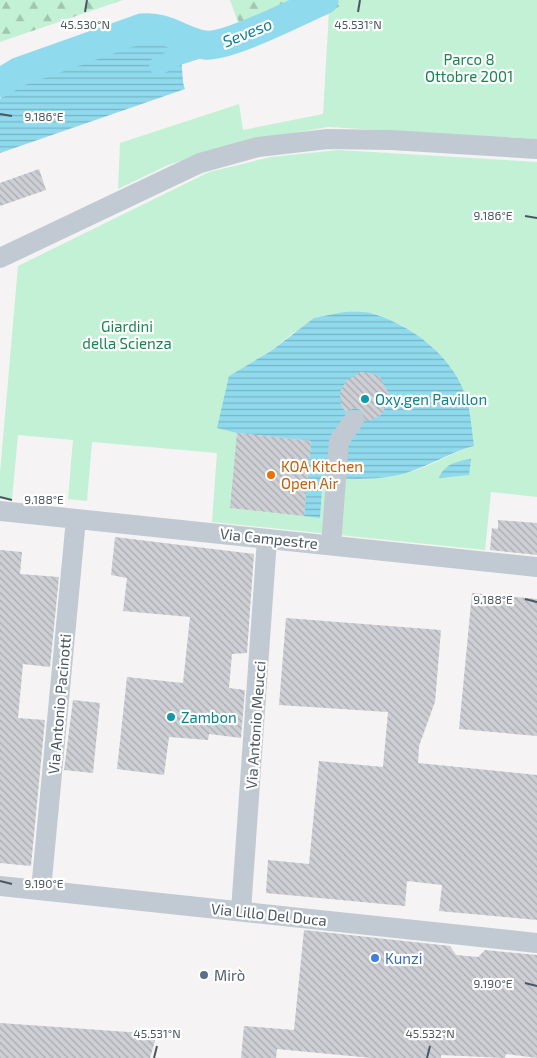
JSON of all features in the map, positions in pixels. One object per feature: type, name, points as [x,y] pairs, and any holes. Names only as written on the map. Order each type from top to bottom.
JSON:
[{"type":"street","points":[[0,258],[200,163],[258,147],[328,139],[391,140],[537,149]]},
{"type":"street","points":[[331,545],[339,441],[354,420]]},
{"type":"street","name":"Via Campestre","points":[[0,511],[537,567]]},
{"type":"street","name":"Via Antonio Pacinotti","points":[[41,890],[76,519]]},
{"type":"street","name":"Via Antonio Meucci","points":[[241,911],[267,538]]},
{"type":"street","name":"Via Lillo Del Duca","points":[[0,886],[537,943]]},
{"type":"green space","points":[[0,0],[123,0],[0,42]]},
{"type":"green space","name":"Parco 8 Ottobre 2001","points":[[230,0],[537,0],[537,139],[328,127],[253,140],[214,150],[168,165],[118,189],[120,143],[239,104],[243,130],[323,114],[329,11],[245,42]]},
{"type":"green space","points":[[231,0],[356,0],[247,44]]},
{"type":"green space","name":"Giardini della Scienza","points":[[338,150],[537,162],[537,497],[491,492],[485,550],[212,522],[217,453],[92,442],[87,501],[68,499],[73,440],[18,435],[12,499],[0,499],[0,473],[18,266],[209,172],[271,157]],"holes":[[[373,313],[403,326],[433,347],[474,446],[417,470],[366,478],[323,478],[320,517],[311,441],[237,433],[229,376],[271,351],[294,332]]]},
{"type":"water","points":[[146,38],[167,42],[176,50],[181,61],[185,89],[0,153],[0,99],[9,88],[25,80]]},
{"type":"water","points":[[344,312],[370,313],[390,320],[420,337],[445,360],[463,388],[468,404],[474,446],[398,475],[366,479],[323,478],[320,518],[304,516],[311,441],[237,433],[217,428],[229,376],[271,351],[314,318]]},
{"type":"water","points":[[471,459],[469,475],[439,478],[448,466]]},
{"type":"building","points":[[39,169],[46,190],[0,206],[0,183]]},
{"type":"building","name":"Oxy.gen Pavillon","points":[[361,372],[380,377],[389,394],[388,403],[381,415],[369,421],[366,421],[360,410],[355,408],[345,412],[341,405],[340,392],[346,381]]},
{"type":"building","name":"KOA Kitchen Open Air","points":[[237,433],[311,441],[304,516],[230,508]]},
{"type":"building","points":[[498,520],[537,523],[537,555],[490,550],[492,528],[498,529]]},
{"type":"building","points":[[115,537],[254,554],[247,653],[232,654],[229,688],[245,690],[241,738],[209,734],[208,740],[169,737],[164,775],[117,769],[127,677],[183,683],[190,617],[123,611],[127,578],[111,575]]},
{"type":"building","points":[[0,550],[22,552],[20,574],[59,577],[50,667],[23,664],[18,718],[45,720],[31,866],[0,863]]},
{"type":"building","points":[[472,593],[537,599],[537,736],[459,729]]},
{"type":"building","points":[[286,618],[441,630],[435,702],[419,746],[418,763],[537,775],[537,920],[439,911],[442,885],[407,881],[405,906],[266,893],[268,860],[309,864],[319,761],[383,767],[388,712],[279,705]]},
{"type":"building","points":[[73,700],[100,703],[93,773],[64,770]]},
{"type":"building","points":[[304,930],[450,946],[456,955],[478,957],[485,950],[537,955],[537,1058],[506,1054],[505,1058],[441,1055],[441,1058],[372,1058],[277,1049],[276,1058],[241,1058],[244,1026],[294,1030]]},
{"type":"building","points":[[0,1023],[157,1034],[150,1058],[0,1058]]},
{"type":"waterway","name":"Seveso","points":[[0,83],[18,72],[142,28],[167,31],[189,41],[205,45],[215,44],[246,35],[324,0]]},
{"type":"waterway","points":[[158,66],[179,56],[213,45]]},
{"type":"place","name":"Oxy.gen Pavillon","points":[[365,399]]},
{"type":"place","name":"KOA Kitchen Open Air","points":[[271,475]]},
{"type":"place","name":"Zambon","points":[[171,717]]},
{"type":"place","name":"Kunzi","points":[[375,958]]},
{"type":"place","name":"Mirò","points":[[204,975]]}]
